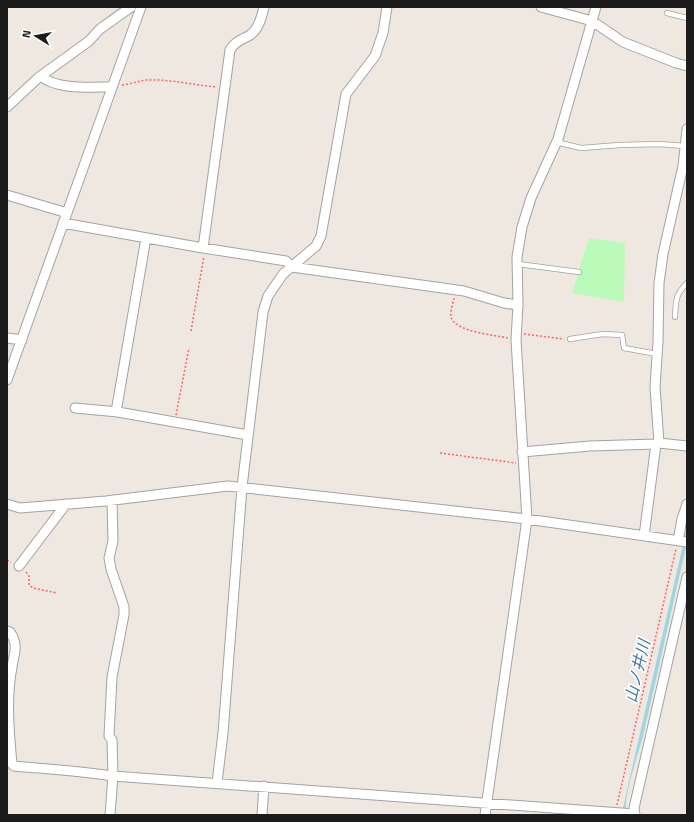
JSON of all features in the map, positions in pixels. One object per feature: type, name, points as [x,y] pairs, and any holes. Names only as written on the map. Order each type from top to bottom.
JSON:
[{"type":"street","points":[[7,107],[41,76],[89,41],[100,29],[131,7]]},
{"type":"street","points":[[7,380],[141,7]]},
{"type":"street","points":[[204,248],[230,50],[233,44],[256,30],[264,7]]},
{"type":"street","points":[[217,784],[223,733],[242,487],[263,312],[268,296],[283,274],[316,246],[321,236],[346,94],[375,56],[383,33],[386,7]]},
{"type":"street","points":[[541,7],[592,21],[623,42],[687,66]]},
{"type":"street","points":[[485,815],[526,519],[516,336],[518,264],[522,227],[531,198],[556,142],[596,7]]},
{"type":"street","points":[[41,76],[44,79],[57,84],[83,87],[112,86]]},
{"type":"street","points":[[644,536],[657,444],[654,387],[657,354],[659,283],[663,254],[683,189],[687,130]]},
{"type":"street","points":[[7,195],[67,213]]},
{"type":"street","points":[[63,223],[286,261],[292,267],[464,291],[504,303],[518,305]]},
{"type":"street","points":[[116,412],[146,238]]},
{"type":"street","points":[[7,338],[22,340]]},
{"type":"street","points":[[75,408],[116,412],[248,435]]},
{"type":"street","points":[[522,452],[590,446],[657,444],[687,446]]},
{"type":"street","points":[[7,504],[20,508],[112,501],[228,486],[526,519],[682,541],[682,519],[687,504]]},
{"type":"street","points":[[110,815],[112,740],[109,736],[112,677],[124,615],[124,607],[111,569],[109,558],[112,540],[112,501]]},
{"type":"street","points":[[19,566],[66,504]]},
{"type":"street","points":[[7,631],[10,632],[15,639],[8,696],[8,720],[12,764],[14,766],[80,771],[112,776],[615,812],[635,815],[634,808],[687,577]]},
{"type":"street","points":[[262,815],[264,786]]},
{"type":"lane","points":[[667,13],[687,18]]},
{"type":"lane","points":[[556,142],[581,148],[660,144],[686,146]]},
{"type":"lane","points":[[518,264],[579,272]]},
{"type":"lane","points":[[675,317],[676,297],[687,283]]},
{"type":"lane","points":[[570,339],[603,334],[622,335],[624,348],[657,354]]},
{"type":"path","points":[[112,86],[132,84],[145,80],[183,82],[201,86],[225,88]]},
{"type":"path","points":[[191,331],[204,248]]},
{"type":"path","points":[[456,290],[451,318],[457,325],[466,330],[516,336],[570,339]]},
{"type":"path","points":[[175,422],[188,348]]},
{"type":"path","points":[[440,453],[523,464]]},
{"type":"path","points":[[615,812],[682,541]]},
{"type":"path","points":[[7,560],[19,566],[29,576],[29,585],[33,588],[57,593]]},
{"type":"green space","points":[[589,238],[625,243],[624,302],[572,293]]},
{"type":"water","points":[[687,527],[687,543],[643,736],[629,785],[626,811],[623,815],[623,808]]},
{"type":"waterway","points":[[104,21],[121,8]]},
{"type":"water label","name":"山ノ井川","points":[[637,671]]}]
